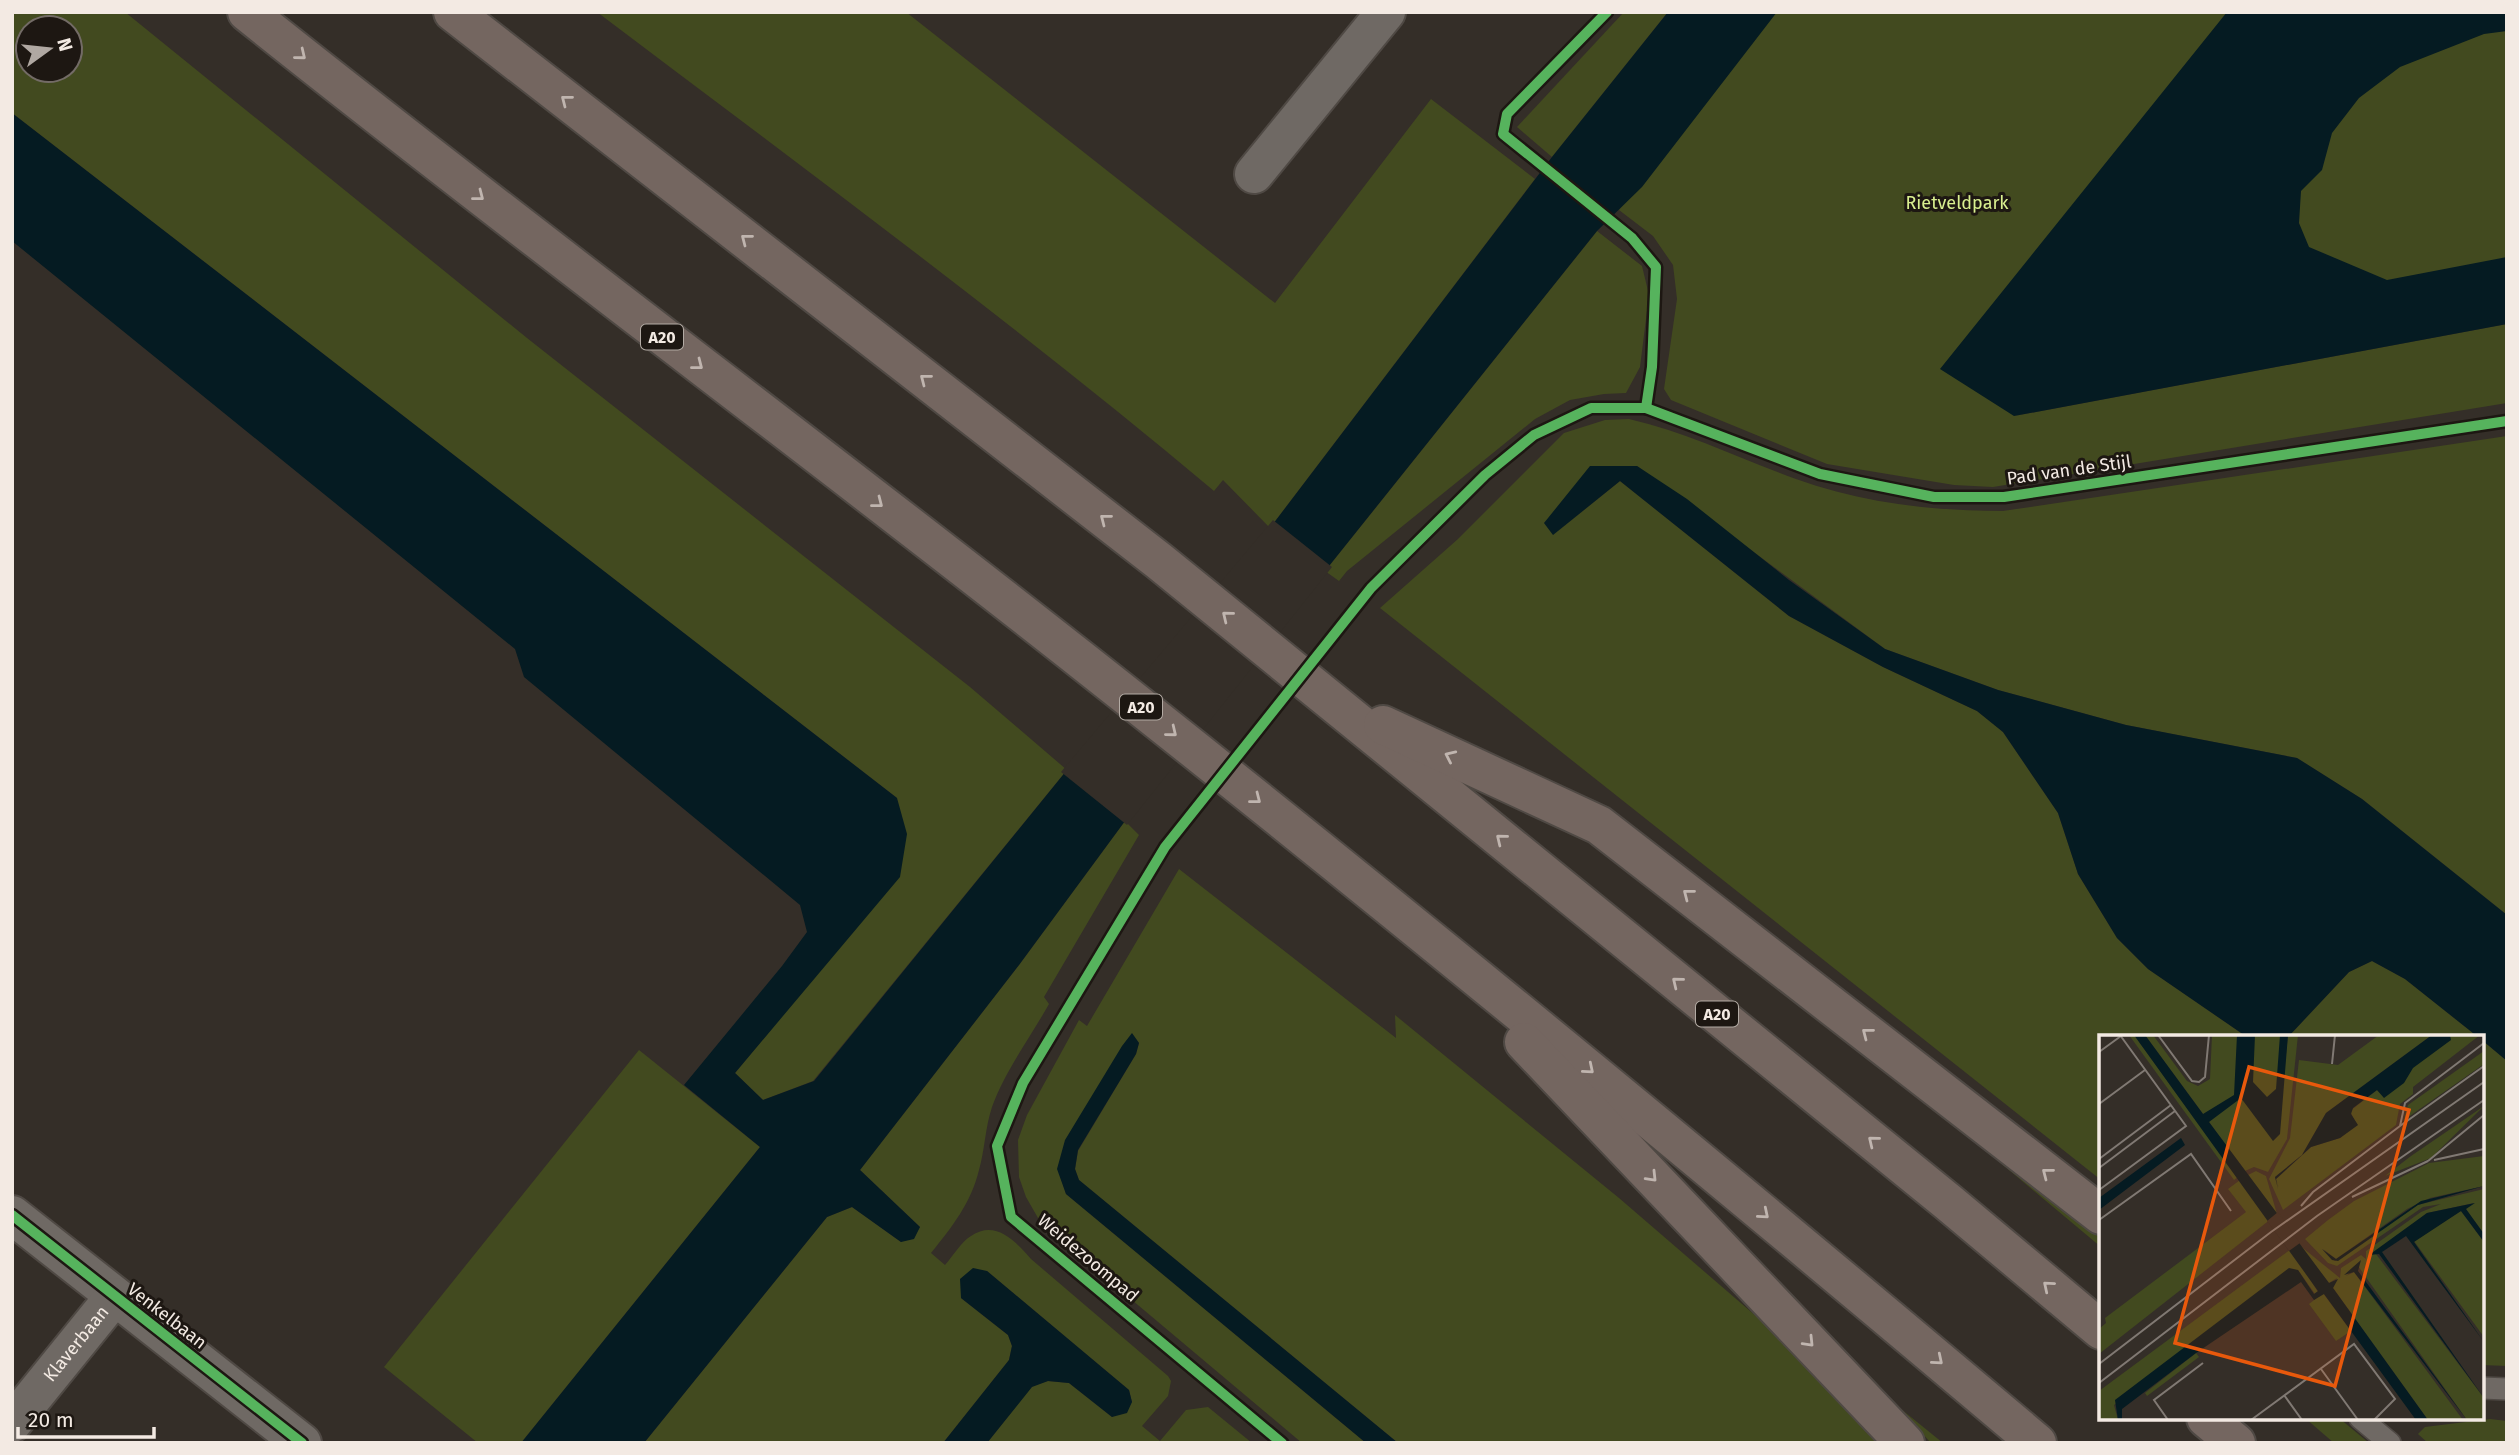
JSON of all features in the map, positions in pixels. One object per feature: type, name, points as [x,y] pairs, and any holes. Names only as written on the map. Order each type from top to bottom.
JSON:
[{"type":"highway","name":"A20","points":[[247,12],[422,152],[1080,659],[1404,916],[2036,1443]]},
{"type":"highway","name":"A20","points":[[453,12],[1159,561],[1926,1184],[2099,1328]]},
{"type":"highway","name":"A20","points":[[1331,701],[1599,825],[2099,1213]]},
{"type":"highway","name":"A20","points":[[1404,916],[1905,1443]]},
{"type":"highway","points":[[2208,1420],[2235,1443]]},
{"type":"street","points":[[1254,174],[1386,12]]},
{"type":"street","name":"Venkelbaan","points":[[12,1215],[302,1443]]},
{"type":"street","name":"Klaverbaan","points":[[12,1423],[114,1297]]},
{"type":"lane","points":[[2484,1388],[2507,1389]]},
{"type":"lane","points":[[2362,1420],[2390,1443]]},
{"type":"green space","points":[[12,12],[125,12],[527,338],[970,687],[1067,770],[813,1081],[763,1100],[735,1073],[786,1011],[897,798],[12,113]]},
{"type":"green space","points":[[597,12],[906,12],[1275,303],[1431,99],[1535,179],[1270,528],[1223,480],[1214,491],[986,307]]},
{"type":"green space","points":[[1624,12],[1668,12],[1552,157],[1517,127]]},
{"type":"green space","name":"Rietveldpark","points":[[1758,12],[2507,12],[2507,297],[2014,416],[2507,324],[2507,403],[1993,487],[1954,485],[1827,464],[1671,400],[1664,389],[1677,299],[1673,265],[1653,236],[1619,210]]},
{"type":"green space","points":[[1597,231],[1642,266],[1649,295],[1640,367],[1626,393],[1570,400],[1535,419],[1347,571],[1339,581],[1325,571]]},
{"type":"green space","points":[[1629,419],[1651,424],[1796,479],[1846,494],[1898,504],[1977,511],[2003,511],[2507,436],[2507,915],[2362,799],[2297,758],[2126,725],[1998,690],[1885,649],[1637,466],[1553,535],[1620,481],[1789,616],[1883,667],[1977,711],[2003,732],[2058,813],[2078,874],[2117,938],[2148,969],[2244,1035],[2099,1035],[2099,1178],[1380,608],[1458,539],[1564,433],[1605,420]]},
{"type":"green space","points":[[1125,821],[1139,835],[1044,997],[1049,1004],[1011,1068],[992,1107],[976,1182],[966,1204],[931,1253],[945,1265],[960,1245],[980,1231],[997,1231],[1005,1235],[1168,1376],[1171,1381],[1168,1396],[1142,1426],[1160,1441],[1186,1410],[1208,1407],[1252,1443],[987,1443],[1032,1386],[1048,1381],[1069,1383],[1112,1417],[1132,1402],[1129,1390],[987,1271],[961,1298],[1008,1335],[1012,1346],[1009,1360],[943,1443],[644,1443],[827,1217],[852,1207],[901,1242],[920,1227],[860,1170],[1019,965]]},
{"type":"green space","points":[[1179,869],[1396,1038],[1395,1015],[1619,1198],[1829,1379],[1887,1443],[1398,1443],[1079,1180],[1075,1169],[1078,1151],[1136,1054],[1139,1043],[1132,1034],[1058,1169],[1066,1194],[1366,1443],[1302,1443],[1063,1242],[1038,1218],[1019,1177],[1018,1140],[1027,1115],[1079,1020],[1087,1026]]},
{"type":"green space","points":[[2372,961],[2405,979],[2475,1035],[2290,1035],[2349,972]]},
{"type":"green space","points":[[2484,1042],[2507,1061],[2507,1366],[2484,1365]]},
{"type":"green space","points":[[639,1050],[760,1147],[521,1443],[478,1443],[384,1367]]},
{"type":"green space","points":[[2007,1162],[2099,1232],[2099,1245],[2003,1165]]},
{"type":"green space","points":[[1896,1405],[1943,1443],[1931,1443]]},
{"type":"green space","points":[[2307,1420],[2341,1420],[2369,1443],[2334,1443]]},
{"type":"green space","points":[[2484,1420],[2507,1421],[2507,1443],[2428,1443],[2418,1434],[2425,1427]]},
{"type":"water","points":[[1668,12],[1777,12],[1642,187],[1597,231],[1125,821],[1019,965],[860,1170],[920,1227],[914,1239],[901,1242],[852,1207],[827,1217],[644,1443],[521,1443],[760,1147],[684,1085],[807,932],[800,905],[524,677],[515,649],[12,241],[12,113],[897,798],[907,834],[900,877],[735,1073],[763,1100],[814,1081],[1067,770],[1270,528],[1552,157]]},
{"type":"water","points":[[2227,12],[2507,12],[2507,31],[2484,34],[2400,67],[2359,98],[2332,133],[2322,170],[2301,191],[2299,223],[2309,247],[2387,280],[2507,257],[2507,324],[2014,416],[1940,369]]},
{"type":"water","points":[[1590,466],[1637,466],[1687,499],[1789,580],[1885,649],[1998,690],[2126,725],[2297,758],[2362,799],[2507,915],[2507,1061],[2484,1042],[2484,1035],[2475,1035],[2405,979],[2372,961],[2349,972],[2290,1035],[2244,1035],[2148,969],[2117,938],[2078,874],[2058,813],[2003,732],[1977,711],[1883,667],[1789,616],[1620,481],[1553,535],[1544,523]]},
{"type":"water","points":[[1132,1033],[1139,1043],[1136,1054],[1078,1150],[1075,1169],[1079,1180],[1398,1443],[1366,1443],[1066,1194],[1057,1169],[1065,1140]]},
{"type":"water","points":[[973,1268],[987,1271],[1129,1390],[1132,1402],[1127,1413],[1112,1417],[1069,1383],[1048,1381],[1032,1387],[987,1443],[943,1443],[1009,1360],[1012,1346],[1008,1335],[961,1298],[960,1279]]},
{"type":"pier","points":[[1273,520],[1332,567],[1127,825],[1061,772]]},
{"type":"cycle path","name":"Weidezoompad","points":[[1282,1443],[1011,1217],[997,1146],[1023,1083],[1165,847],[1371,588],[1485,475],[1534,435],[1591,408],[1646,408],[1652,367],[1656,267],[1632,238],[1503,134],[1507,114],[1607,12]]},
{"type":"cycle path","name":"Pad van de Stijl","points":[[1646,408],[1820,474],[1934,497],[2004,497],[2507,421]]},
{"type":"cycle path","points":[[12,1215],[302,1443]]}]
